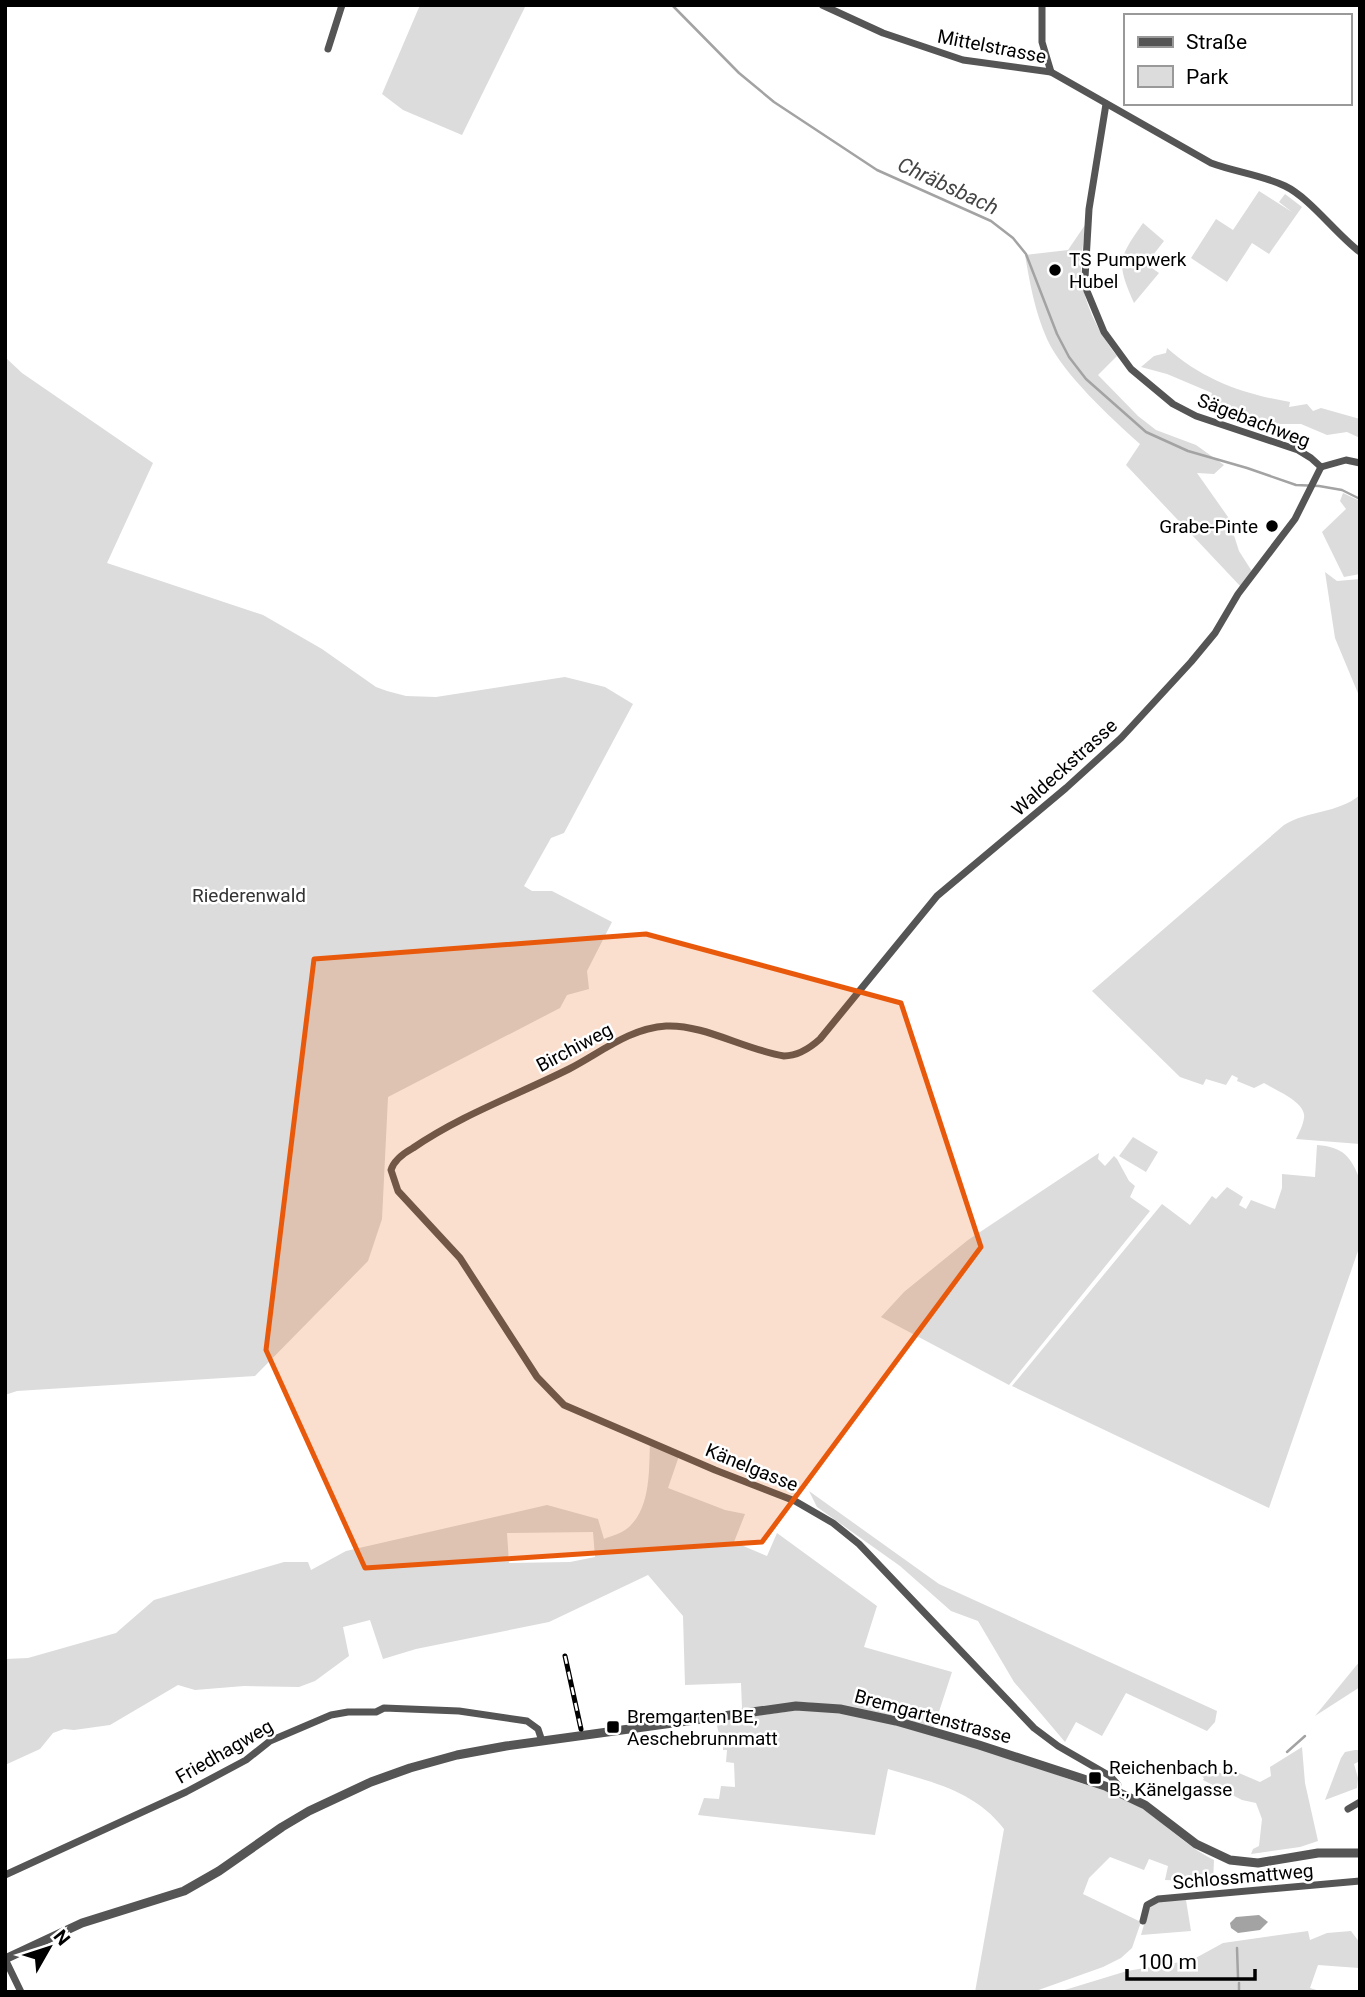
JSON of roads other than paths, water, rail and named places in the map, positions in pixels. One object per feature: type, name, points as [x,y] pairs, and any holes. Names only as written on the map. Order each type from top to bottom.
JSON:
[{"type":"street","points":[[328,49],[342,5]]},
{"type":"street","name":"Mittelstrasse","points":[[822,5],[883,33],[953,57],[1051,72],[1211,163],[1285,186],[1360,252]]},
{"type":"street","points":[[1042,5],[1042,42],[1051,72]]},
{"type":"street","name":"Sägebachweg","points":[[1109,106],[1089,209],[1085,278],[1087,291],[1104,332],[1131,369],[1172,404],[1196,416],[1298,450],[1321,467]]},
{"type":"street","points":[[1321,467],[1346,460],[1360,463]]},
{"type":"street","name":"Waldeckstrasse","points":[[790,1056],[804,1051],[820,1039],[937,897],[1066,788],[1148,710],[1215,633],[1238,594],[1295,519],[1321,467]]},
{"type":"street","name":"Birchiweg","points":[[391,1170],[401,1157],[435,1135],[571,1068],[625,1038],[646,1030],[679,1027],[764,1052],[790,1056]]},
{"type":"street","name":"Känelgasse","points":[[391,1170],[398,1191],[460,1258],[537,1377],[564,1405],[715,1470],[782,1495],[833,1523],[859,1544],[1034,1728],[1058,1746],[1110,1776],[1118,1784],[1116,1791]]},
{"type":"street","name":"Bremgartenstrasse","points":[[5,1959],[82,1923],[184,1891],[219,1871],[302,1815],[371,1782],[410,1768],[457,1755],[542,1741],[796,1706],[839,1709],[929,1730],[1116,1791],[1146,1805],[1208,1851],[1230,1860],[1258,1863],[1318,1853],[1360,1853]]},
{"type":"street","name":"Friedhagweg","points":[[5,1875],[186,1792],[246,1760],[270,1741],[331,1716],[348,1712],[376,1712],[384,1708],[459,1711],[527,1721],[538,1729],[542,1741]]},
{"type":"street","points":[[1348,1809],[1360,1802]]},
{"type":"street","name":"Schlossmattweg","points":[[1143,1921],[1148,1904],[1158,1899],[1360,1881]]},
{"type":"street","points":[[5,1959],[20,1989],[10,1992]]},
{"type":"waterway","name":"Chräbsbach","points":[[672,5],[739,73],[774,102],[877,170],[991,221],[1013,238],[1026,254],[1057,334],[1069,357],[1086,379],[1146,432],[1188,451],[1296,485],[1342,490],[1360,499]]},
{"type":"waterway","points":[[1287,1752],[1305,1736]]},
{"type":"waterway","points":[[1237,1948],[1238,1977]]},
{"type":"waterway","points":[[1239,1983],[1239,1992]]},
{"type":"railway","points":[[565,1656],[581,1729]]},
{"type":"place","name":"TS Pumpwerk Hubel","points":[[1055,270]]},
{"type":"place","name":"Grabe-Pinte","points":[[1272,526]]},
{"type":"place","name":"Bremgarten BE, Aeschebrunnmatt","points":[[613,1727]]},
{"type":"place","name":"Reichenbach b. B., Känelgasse","points":[[1095,1778]]},
{"type":"park label","name":"Riederenwald","points":[[249,895]]}]
